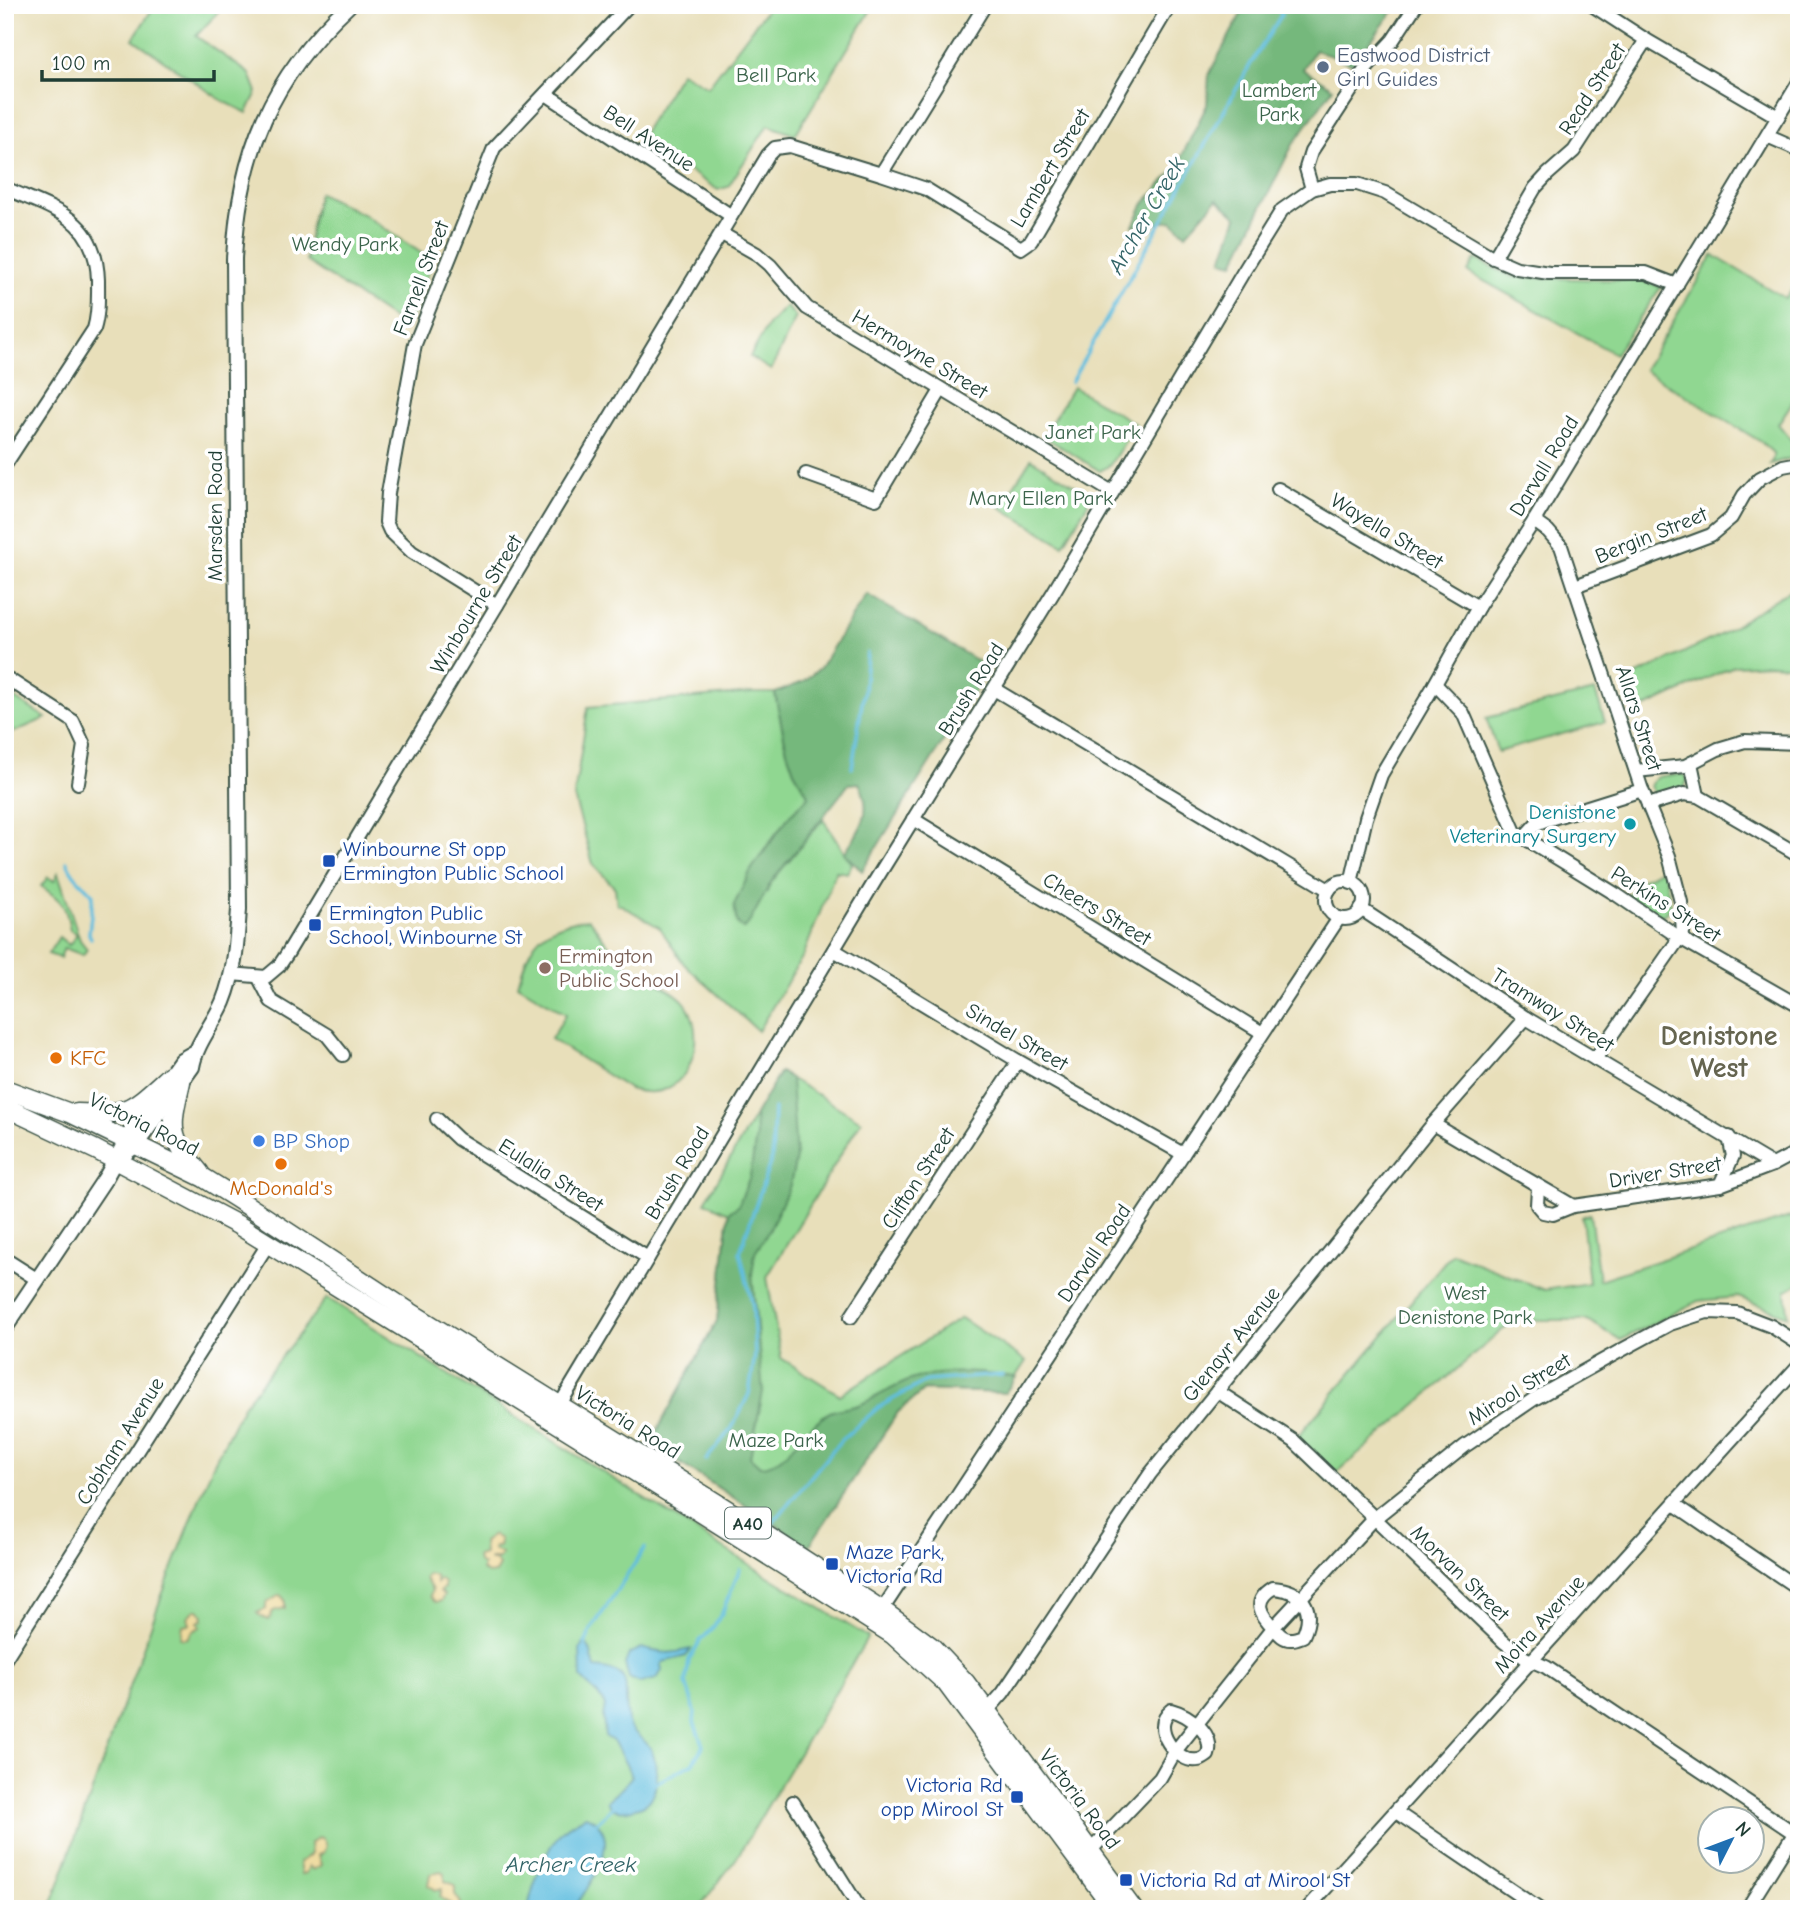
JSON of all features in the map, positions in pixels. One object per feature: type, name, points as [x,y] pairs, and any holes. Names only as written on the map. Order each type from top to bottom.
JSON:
[{"type":"highway","points":[[69,1113],[107,1115],[121,1112],[176,1079]]},
{"type":"highway","points":[[176,1079],[173,1131],[182,1151],[204,1178]]},
{"type":"highway","name":"Victoria Road","points":[[5,1089],[69,1113],[204,1178],[882,1610],[932,1647],[966,1683],[1133,1909]]},
{"type":"highway","name":"Victoria Road","points":[[5,1107],[116,1161],[268,1244],[703,1514],[872,1621],[911,1649],[936,1672],[957,1697],[1114,1909]]},
{"type":"main road","name":"Marsden Road","points":[[5,1328],[116,1161],[176,1079],[181,1060],[195,1052],[216,1017],[232,974],[239,909],[234,258],[236,221],[248,164],[271,103],[303,54],[349,5]]},
{"type":"street","name":"Farnell Street","points":[[497,605],[399,541],[390,531],[386,512],[415,344],[494,148],[629,5]]},
{"type":"street","points":[[881,174],[985,5]]},
{"type":"street","name":"Lambert Street","points":[[881,174],[926,190],[1021,248],[1031,241],[1170,5]]},
{"type":"street","points":[[1416,5],[1393,40],[1364,71],[1311,152],[1306,168],[1312,189],[1341,184],[1371,187],[1494,258],[1517,268],[1538,272],[1646,272],[1677,285]]},
{"type":"street","points":[[1592,5],[1646,40],[1778,117]]},
{"type":"street","name":"Read Street","points":[[1494,258],[1535,188],[1574,151],[1646,40]]},
{"type":"street","name":"Darvall Road","points":[[1351,883],[1366,818],[1381,775],[1436,684],[1478,607],[1534,521],[1799,82]]},
{"type":"street","name":"Bell Avenue","points":[[546,94],[730,215]]},
{"type":"street","points":[[1767,136],[1799,150]]},
{"type":"street","name":"Winbourne Street","points":[[259,978],[269,976],[287,954],[768,155],[775,148],[790,146],[881,174]]},
{"type":"street","points":[[5,188],[76,222],[87,235],[97,261],[98,293],[94,329],[5,465]]},
{"type":"street","name":"Brush Road","points":[[559,1406],[994,689],[1273,222],[1291,202],[1312,189]]},
{"type":"street","name":"Hermoyne Street","points":[[722,234],[763,260],[807,308],[1112,492]]},
{"type":"street","points":[[806,474],[876,499],[941,390]]},
{"type":"street","name":"Bergin Street","points":[[1575,586],[1711,535],[1731,518],[1744,495],[1760,478],[1783,466],[1799,463]]},
{"type":"street","name":"Wayella Street","points":[[1278,489],[1478,607]]},
{"type":"street","name":"Allars Street","points":[[1534,521],[1561,545],[1642,790],[1669,856],[1681,902],[1683,933],[1680,938]]},
{"type":"street","points":[[5,677],[73,721],[84,746],[78,783]]},
{"type":"street","name":"Perkins Street","points":[[1436,684],[1463,713],[1516,832],[1522,838],[1617,895],[1680,938],[1799,1006]]},
{"type":"street","points":[[994,689],[1329,890]]},
{"type":"street","points":[[1636,771],[1685,766],[1718,749],[1745,740],[1799,743]]},
{"type":"street","points":[[1691,763],[1698,796]]},
{"type":"street","points":[[1522,838],[1543,821],[1642,790]]},
{"type":"street","points":[[1648,805],[1684,794],[1698,796],[1799,855]]},
{"type":"street","name":"Cheers Street","points":[[913,819],[1261,1032]]},
{"type":"street","points":[[1339,883],[1351,883],[1361,891],[1361,909],[1354,917],[1339,918],[1333,915],[1326,900],[1329,890],[1339,883]]},
{"type":"street","name":"Tramway Street","points":[[1361,909],[1526,1018],[1773,1165]]},
{"type":"street","name":"Darvall Road","points":[[882,1610],[1261,1032],[1339,918]]},
{"type":"street","points":[[1595,1059],[1680,938]]},
{"type":"street","name":"Sindel Street","points":[[834,950],[1018,1061],[1183,1154]]},
{"type":"street","points":[[232,974],[259,978],[271,1001],[327,1035],[343,1055]]},
{"type":"street","name":"Glenayr Avenue","points":[[987,1711],[1003,1693],[1150,1474],[1433,1124],[1526,1018]]},
{"type":"street","name":"Clifton Street","points":[[851,1317],[1018,1061]]},
{"type":"street","name":"Eulalia Street","points":[[438,1119],[458,1139],[648,1258]]},
{"type":"street","points":[[1433,1124],[1573,1206]]},
{"type":"street","points":[[1720,1185],[1733,1156],[1729,1137]]},
{"type":"street","name":"Driver Street","points":[[1538,1187],[1535,1200],[1543,1212],[1553,1214],[1573,1206],[1720,1185],[1773,1165],[1799,1151]]},
{"type":"street","name":"Cobham Avenue","points":[[5,1660],[268,1244]]},
{"type":"street","points":[[5,1259],[38,1280]]},
{"type":"street","name":"Mirool Street","points":[[1090,1852],[1160,1777],[1175,1750],[1273,1628],[1375,1518],[1465,1446],[1534,1399],[1670,1324],[1707,1312],[1737,1313],[1771,1326],[1799,1344]]},
{"type":"street","name":"Moira Avenue","points":[[1307,1909],[1799,1365]]},
{"type":"street","name":"Morvan Street","points":[[1217,1391],[1294,1441],[1504,1642],[1525,1658],[1797,1830]]},
{"type":"street","points":[[1674,1504],[1799,1588]]},
{"type":"street","points":[[1273,1588],[1289,1589],[1301,1598],[1309,1613],[1308,1624],[1303,1636],[1292,1639],[1282,1637],[1273,1628],[1264,1618],[1259,1605],[1264,1594],[1273,1588]]},
{"type":"street","points":[[1171,1710],[1197,1725],[1208,1736],[1211,1746],[1208,1755],[1198,1760],[1185,1758],[1175,1750],[1165,1738],[1161,1725],[1163,1716],[1171,1710]]},
{"type":"street","points":[[793,1802],[860,1909]]},
{"type":"street","points":[[1396,1812],[1539,1909]]},
{"type":"street","points":[[1747,1909],[1797,1830]]},
{"type":"green space","points":[[155,5],[223,7],[196,36],[250,74],[257,92],[247,113],[221,100],[133,39]]},
{"type":"green space","name":"Bell Park","points":[[770,5],[874,5],[795,135],[768,125],[728,187],[718,190],[640,138],[681,72],[708,87]]},
{"type":"green space","name":"Lambert Park","points":[[1246,5],[1398,5],[1353,64],[1315,50],[1303,69],[1333,88],[1292,146],[1234,263],[1222,260],[1237,217],[1217,199],[1186,234],[1172,221],[1133,226],[1143,205],[1176,168],[1207,105],[1209,74]]},
{"type":"green space","name":"Wendy Park","points":[[319,193],[363,214],[433,261],[407,328],[306,261]]},
{"type":"green space","points":[[1713,255],[1785,298],[1799,280],[1799,392],[1778,424],[1799,449],[1799,456],[1770,464],[1773,453],[1761,442],[1644,370]]},
{"type":"green space","points":[[1475,259],[1513,277],[1645,281],[1661,287],[1615,354],[1468,272]]},
{"type":"green space","points":[[786,306],[796,317],[771,370],[750,357],[768,325]]},
{"type":"green space","name":"Janet Park","points":[[1073,387],[1136,424],[1110,465],[1100,471],[1043,436]]},
{"type":"green space","name":"Mary Ellen Park","points":[[1031,459],[1086,492],[1088,503],[1063,545],[1000,507]]},
{"type":"green space","points":[[1799,584],[1799,666],[1734,666],[1635,712],[1625,681],[1722,634]]},
{"type":"green space","points":[[866,594],[989,668],[862,871],[844,853],[856,836],[865,812],[859,783],[849,784],[772,881],[743,929],[737,923],[734,905],[751,870],[790,815],[809,796],[794,771],[787,751],[775,693],[803,682],[820,668]]},
{"type":"green space","points":[[1595,691],[1605,722],[1498,752],[1486,718]]},
{"type":"green space","points":[[5,692],[46,718],[5,736]]},
{"type":"green space","points":[[775,693],[787,751],[794,771],[809,796],[771,840],[742,891],[766,894],[772,881],[823,819],[852,864],[847,873],[836,871],[804,954],[758,1031],[684,964],[660,928],[617,905],[615,888],[593,864],[574,797],[588,707]]},
{"type":"green space","points":[[1683,774],[1688,779],[1684,788],[1659,796],[1655,795],[1650,786],[1659,777]]},
{"type":"green space","points":[[1663,868],[1671,904],[1667,913],[1660,916],[1626,896],[1643,879]]},
{"type":"green space","points":[[58,873],[80,940],[87,949],[83,955],[64,948],[60,958],[48,954],[59,937],[69,945],[77,934],[70,930],[62,904],[41,886],[48,877],[54,881]]},
{"type":"green space","points":[[589,919],[618,957],[681,998],[691,1015],[695,1039],[690,1063],[685,1073],[666,1089],[648,1092],[629,1089],[551,1039],[566,1014],[518,985],[527,957],[540,937],[559,925]]},
{"type":"green space","name":"Maze Park","points":[[780,1072],[861,1121],[767,1277],[781,1358],[840,1395],[961,1318],[1026,1361],[1005,1393],[924,1390],[898,1412],[809,1546],[650,1444],[717,1321],[729,1213],[705,1202]]},
{"type":"green space","name":"Maze Park","points":[[780,1072],[791,1078],[796,1158],[790,1185],[770,1229],[755,1253],[752,1274],[763,1392],[750,1457],[760,1466],[778,1460],[830,1412],[861,1404],[912,1379],[956,1372],[1016,1377],[1005,1393],[924,1390],[898,1412],[809,1546],[650,1444],[717,1321],[729,1212],[738,1206],[750,1176],[756,1136],[755,1115]]},
{"type":"green space","name":"West Denistone Park","points":[[1590,1214],[1599,1280],[1799,1214],[1799,1283],[1786,1291],[1788,1316],[1738,1297],[1698,1301],[1621,1340],[1587,1320],[1514,1320],[1332,1477],[1294,1441],[1452,1253],[1545,1290],[1589,1283],[1582,1217]]},
{"type":"green space","points":[[327,1298],[868,1637],[736,1859],[698,1909],[50,1909],[162,1595],[212,1467],[243,1406]]},
{"type":"sand","points":[[493,1535],[500,1539],[499,1547],[493,1549],[501,1554],[499,1559],[490,1559],[496,1561],[499,1566],[495,1573],[487,1574],[482,1570],[483,1565],[478,1562],[477,1556],[484,1554],[483,1542]]},
{"type":"sand","points":[[428,1574],[436,1576],[436,1583],[440,1579],[444,1583],[444,1588],[440,1591],[444,1595],[441,1601],[435,1602],[430,1596],[432,1590],[425,1578]]},
{"type":"sand","points":[[280,1595],[285,1600],[285,1608],[273,1611],[269,1620],[257,1613],[266,1609],[266,1603]]},
{"type":"sand","points":[[195,1610],[203,1615],[198,1622],[200,1627],[183,1639],[183,1625],[190,1624],[188,1617]]},
{"type":"sand","points":[[319,1837],[326,1846],[323,1853],[318,1855],[321,1865],[313,1870],[309,1866],[306,1873],[301,1874],[299,1863],[311,1854],[310,1843]]},
{"type":"sand","points":[[440,1871],[445,1873],[445,1881],[455,1885],[455,1894],[461,1903],[459,1909],[450,1909],[451,1904],[440,1897],[442,1888],[436,1890],[428,1885],[430,1874]]},
{"type":"water","name":"Archer Creek","points":[[585,1642],[590,1649],[595,1668],[616,1672],[624,1679],[629,1725],[652,1751],[656,1786],[651,1798],[640,1807],[618,1810],[611,1808],[607,1801],[632,1776],[614,1742],[605,1736],[605,1705],[581,1678],[580,1649]]},
{"type":"water","points":[[641,1648],[666,1653],[691,1649],[686,1656],[663,1662],[657,1679],[640,1683],[629,1678],[625,1664],[629,1654]]},
{"type":"water","name":"Archer Creek","points":[[586,1816],[598,1824],[604,1834],[605,1846],[602,1860],[589,1886],[574,1909],[528,1909],[536,1879],[550,1847],[562,1831]]},
{"type":"waterway","name":"Archer Creek","points":[[1071,382],[1250,65],[1282,14],[1278,10],[1280,5]]},
{"type":"waterway","name":"Archer Creek","points":[[852,768],[867,653]]},
{"type":"waterway","points":[[67,862],[75,876],[93,895],[89,934],[91,938]]},
{"type":"waterway","name":"Archer Creek","points":[[706,1460],[732,1428],[749,1394],[755,1355],[753,1307],[740,1252],[772,1157],[774,1109]]},
{"type":"waterway","name":"Archer Creek","points":[[772,1524],[841,1440],[879,1407],[926,1381],[1003,1375]]},
{"type":"waterway","name":"Archer Creek","points":[[585,1644],[591,1630],[645,1548]]},
{"type":"waterway","name":"Archer Creek","points":[[652,1785],[692,1764],[703,1746],[694,1722],[695,1711],[686,1683],[689,1660],[722,1613],[740,1569]]},
{"type":"waterway","name":"Archer Creek","points":[[595,1824],[613,1807]]},
{"type":"place","name":"Eastwood District Girl Guides","points":[[1323,67]]},
{"type":"place","name":"Denistone Veterinary Surgery","points":[[1630,824]]},
{"type":"place","name":"Winbourne St opp Ermington Public School","points":[[329,861]]},
{"type":"place","name":"Ermington Public School, Winbourne St","points":[[315,925]]},
{"type":"place","name":"Ermington Public School","points":[[545,968]]},
{"type":"place","name":"KFC","points":[[56,1058]]},
{"type":"place","name":"BP Shop","points":[[259,1141]]},
{"type":"place","name":"McDonald's","points":[[281,1164]]},
{"type":"place","name":"Maze Park, Victoria Rd","points":[[832,1564]]},
{"type":"place","name":"Victoria Rd opp Mirool St","points":[[1017,1797]]},
{"type":"place","name":"Victoria Rd at Mirool St","points":[[1126,1880]]},
{"type":"district","name":"Denistone West","points":[[1719,1051]]}]
